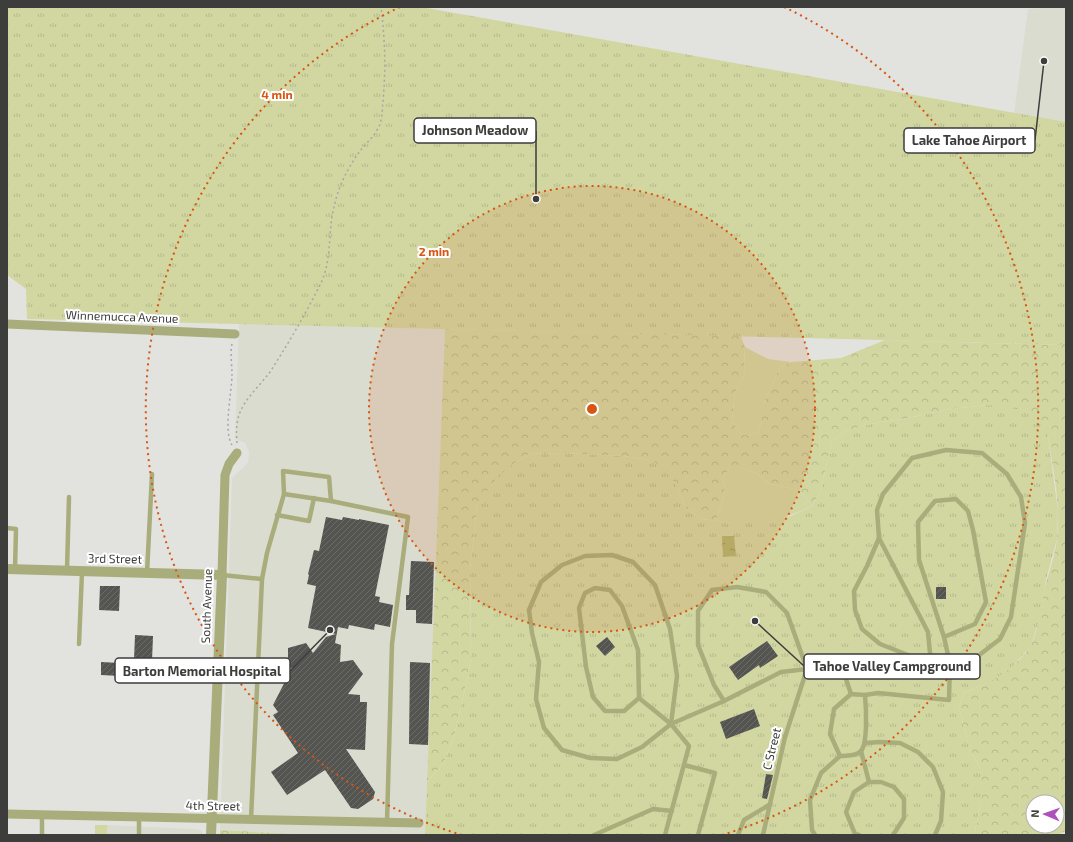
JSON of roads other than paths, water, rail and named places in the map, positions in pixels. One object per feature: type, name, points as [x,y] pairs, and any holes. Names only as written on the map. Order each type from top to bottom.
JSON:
[{"type":"street","name":"Winnemucca Avenue","points":[[7,324],[235,334]]},
{"type":"street","name":"South Avenue","points":[[211,835],[225,475],[229,464],[237,453]]},
{"type":"street","name":"3rd Street","points":[[11,569],[222,575]]},
{"type":"street","name":"4th Street","points":[[7,814],[419,823]]},
{"type":"lane","points":[[879,538],[868,566],[854,591],[855,610],[862,629],[880,644],[931,664],[950,664],[978,656],[1000,639],[1011,617],[1024,523],[1021,497],[1007,474],[982,453],[946,450],[912,458],[883,494],[876,510],[879,538],[928,632],[931,664]]},
{"type":"lane","points":[[251,819],[262,579],[266,553],[284,494],[283,471],[329,477],[331,501]]},
{"type":"lane","points":[[147,573],[152,474]]},
{"type":"lane","points":[[284,494],[331,501],[408,517],[392,644],[387,822]]},
{"type":"lane","points":[[67,570],[69,497]]},
{"type":"lane","points":[[277,515],[309,521],[314,498]]},
{"type":"lane","points":[[840,756],[830,734],[834,709],[851,694],[865,695],[878,693],[949,700],[950,664],[944,637],[919,560],[918,522],[935,501],[956,499],[968,511],[973,530],[986,602],[975,624],[944,637]]},
{"type":"lane","points":[[7,528],[16,529],[11,569]]},
{"type":"lane","points":[[671,724],[677,676],[670,629],[655,585],[633,562],[612,555],[585,556],[562,565],[541,582],[529,610],[538,662],[536,699],[544,728],[562,750],[590,758],[617,758],[642,747],[671,724],[724,701],[781,672],[807,669],[828,662],[844,673],[851,694]]},
{"type":"lane","points":[[79,644],[82,572]]},
{"type":"lane","points":[[222,575],[262,579]]},
{"type":"lane","points":[[724,701],[714,685],[698,645],[698,611],[712,590],[737,587],[766,592],[787,613],[807,669]]},
{"type":"lane","points":[[639,698],[624,711],[605,710],[593,697],[586,667],[579,608],[585,594],[595,588],[610,590],[622,606],[638,650],[639,698],[671,724],[689,746],[665,835]]},
{"type":"lane","name":"C Street","points":[[763,835],[785,737],[807,669]]},
{"type":"lane","points":[[865,695],[865,743],[861,752],[869,782]]},
{"type":"lane","points":[[865,743],[900,743],[918,752],[933,767],[943,792],[940,821],[934,835]]},
{"type":"lane","points":[[815,835],[812,830],[810,800],[821,773],[840,756],[854,755],[861,752]]},
{"type":"lane","points":[[684,765],[715,773],[698,835]]},
{"type":"lane","points":[[859,835],[855,834],[846,812],[854,792],[869,782],[881,782],[894,787],[904,799],[904,818],[893,835]]},
{"type":"lane","points":[[738,835],[744,820],[769,805]]},
{"type":"lane","points":[[594,835],[653,809],[672,811]]},
{"type":"lane","points":[[42,815],[42,835]]},
{"type":"lane","points":[[139,817],[139,835]]},
{"type":"water","points":[[722,536],[734,536],[736,556],[723,557]]},
{"type":"place","name":"Lake Tahoe Airport","points":[[1044,61]]},
{"type":"place","name":"Johnson Meadow","points":[[536,199]]},
{"type":"place","name":"Tahoe Valley Campground","points":[[755,621]]},
{"type":"place","name":"Barton Memorial Hospital","points":[[330,630]]}]
